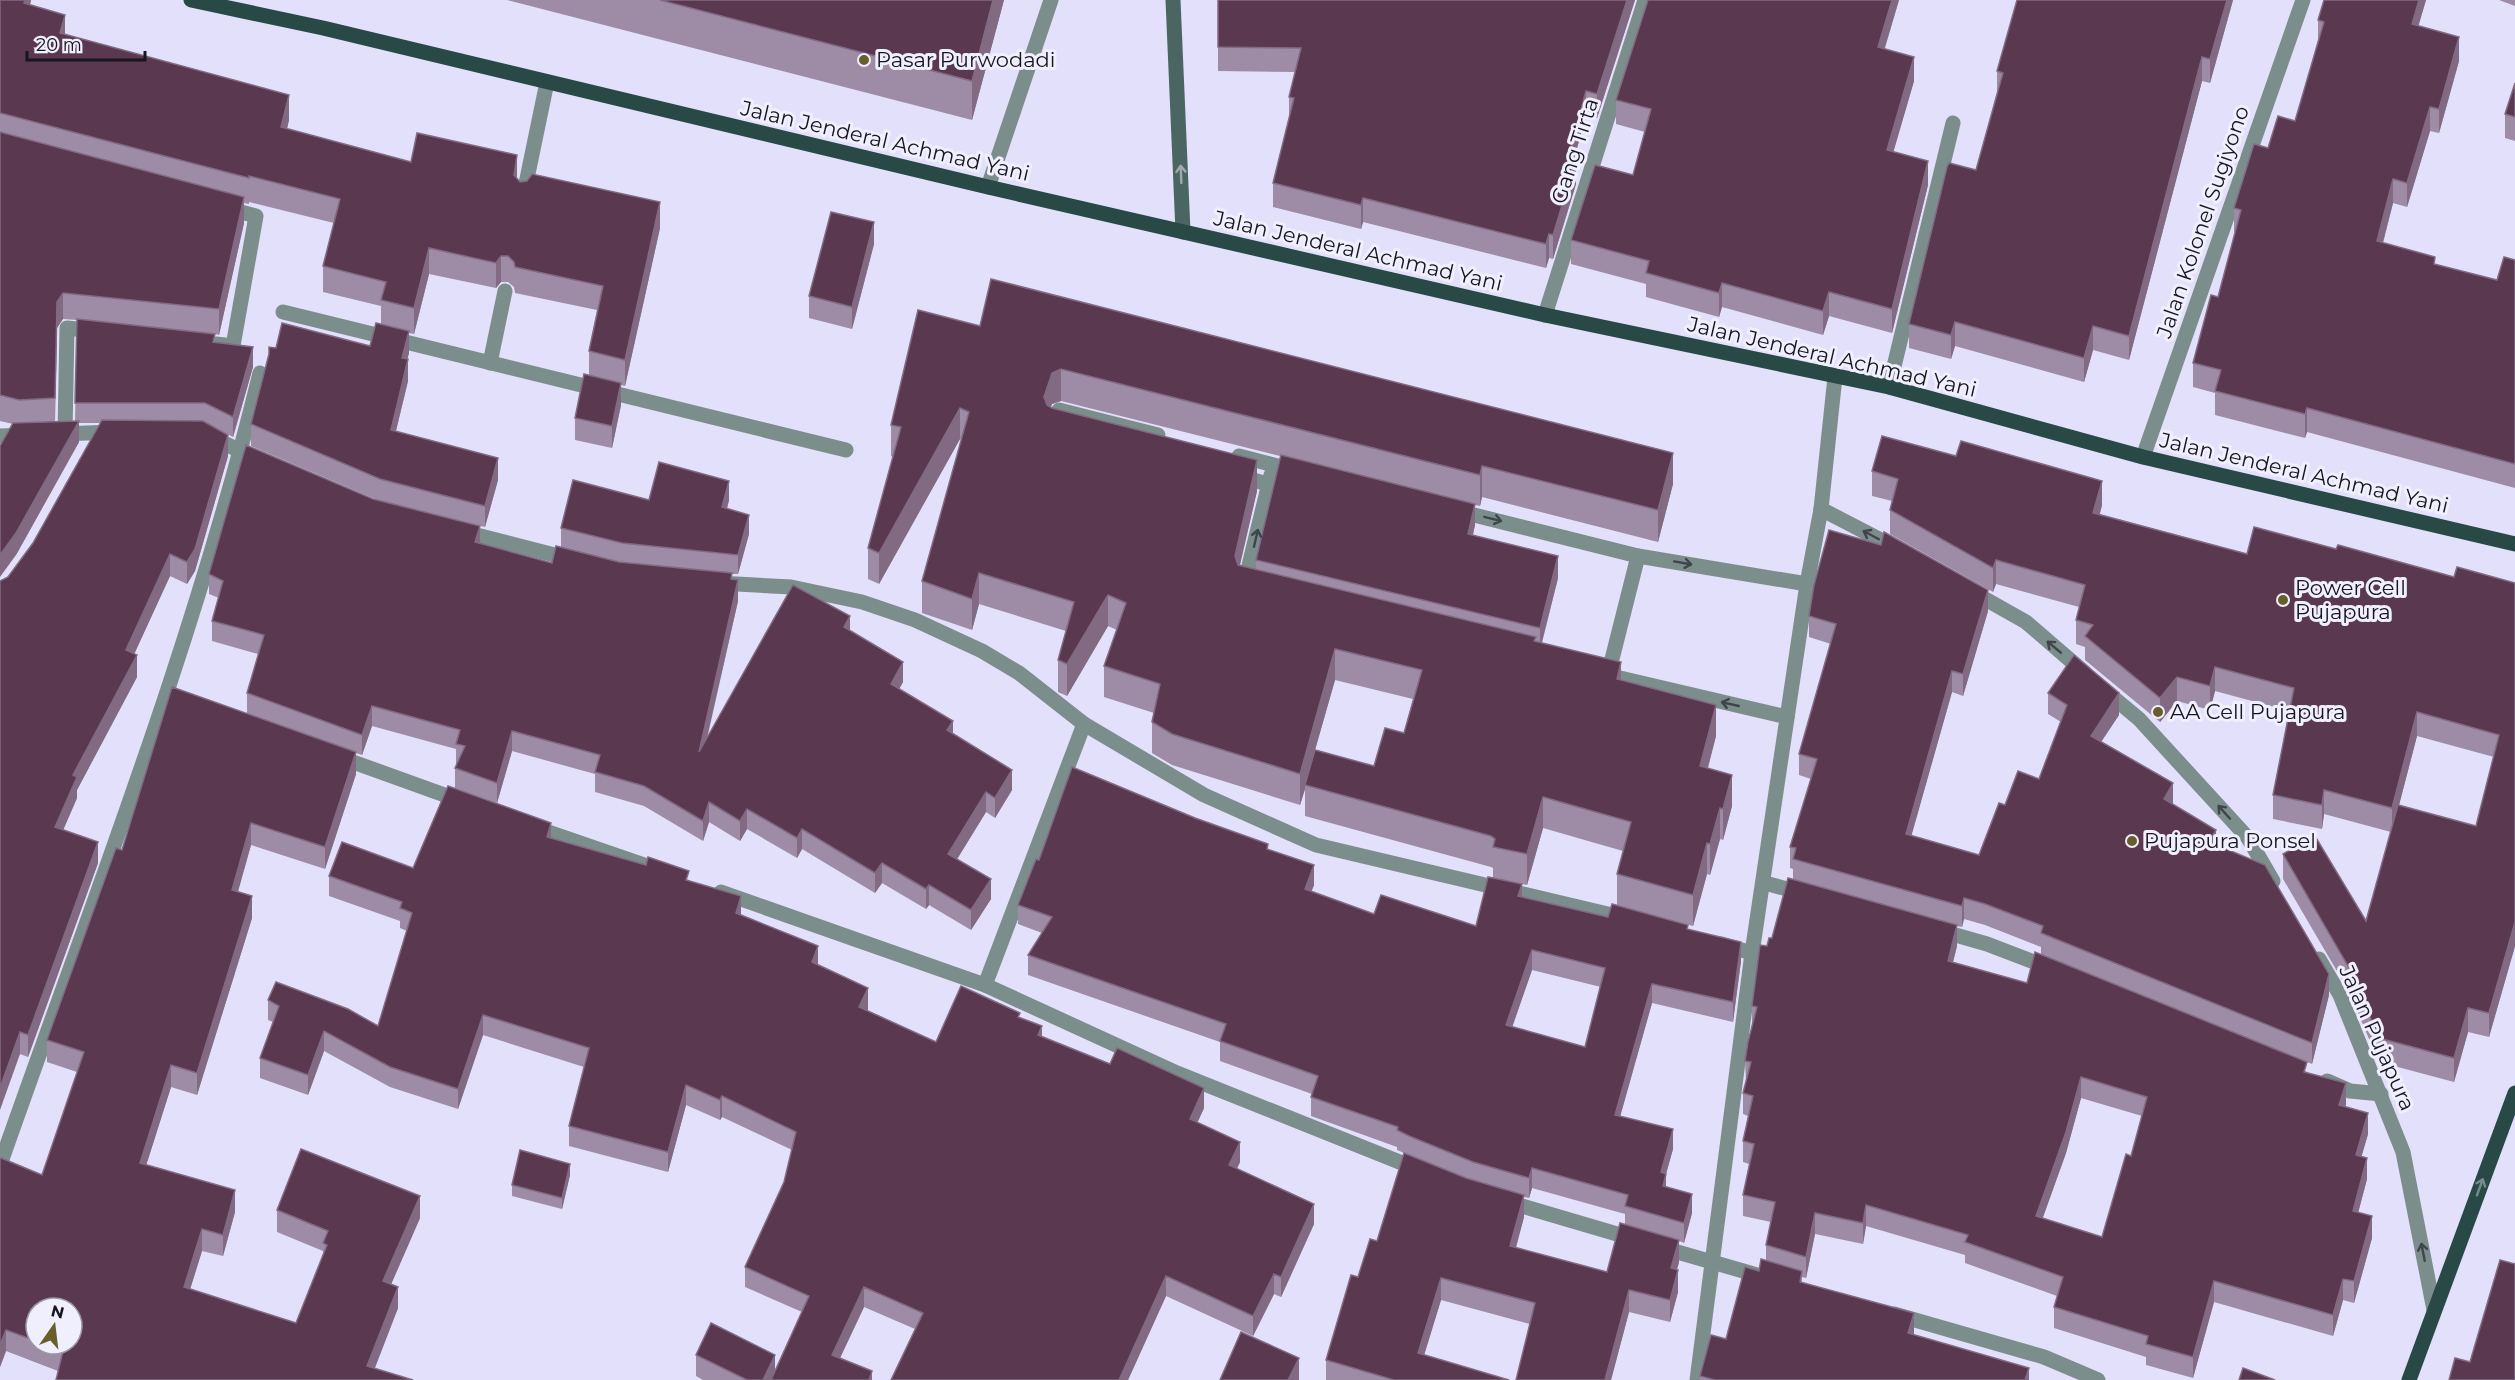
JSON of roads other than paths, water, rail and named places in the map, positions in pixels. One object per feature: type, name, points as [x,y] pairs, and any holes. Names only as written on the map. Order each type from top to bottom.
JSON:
[{"type":"main road","name":"Jalan Jenderal Achmad Yani","points":[[191,0],[323,28],[988,187],[1545,315],[1889,387],[2143,457],[2515,544]]},
{"type":"main road","points":[[1173,0],[1183,232]]},
{"type":"main road","points":[[2409,1380],[2515,1092]]},
{"type":"street","points":[[988,187],[1052,0]]},
{"type":"street","name":"Gang Tirta","points":[[1545,315],[1645,0]]},
{"type":"street","name":"Jalan Kolonel Sugiyono","points":[[2143,457],[2303,0]]},
{"type":"street","points":[[523,198],[547,82]]},
{"type":"street","points":[[1889,387],[1953,123]]},
{"type":"street","points":[[198,342],[233,345],[256,216],[211,204]]},
{"type":"street","points":[[490,363],[505,291]]},
{"type":"street","points":[[283,312],[846,450]]},
{"type":"street","points":[[65,433],[68,328],[115,333]]},
{"type":"street","points":[[0,1166],[173,697],[241,452],[260,373]]},
{"type":"street","points":[[1697,1380],[1752,953],[1765,883],[1807,584],[1821,509],[1835,377]]},
{"type":"street","points":[[1065,433],[1054,430],[1059,410],[1172,439]]},
{"type":"street","points":[[85,452],[96,432]]},
{"type":"street","points":[[0,436],[129,432]]},
{"type":"street","points":[[194,433],[205,433],[273,466]]},
{"type":"street","points":[[1228,453],[1307,473]]},
{"type":"street","points":[[1262,593],[1244,589],[1273,465]]},
{"type":"street","points":[[1223,472],[1268,484]]},
{"type":"street","points":[[1444,507],[1638,556],[1807,584]]},
{"type":"street","points":[[1821,509],[1910,555]]},
{"type":"street","points":[[446,528],[585,563]]},
{"type":"street","points":[[1608,675],[1638,556]]},
{"type":"street","points":[[698,581],[790,587],[862,602],[915,620],[982,651],[1019,673],[1083,724],[1204,795],[1316,845],[1645,923]]},
{"type":"street","points":[[1958,583],[2026,622],[2139,719],[2248,838],[2282,897]]},
{"type":"street","points":[[1585,670],[1787,717]]},
{"type":"street","points":[[985,985],[1083,724]]},
{"type":"street","points":[[320,750],[474,805]]},
{"type":"street","points":[[518,821],[672,875]]},
{"type":"street","points":[[1765,883],[1820,898]]},
{"type":"street","points":[[706,887],[985,985],[1177,1073],[1427,1173]]},
{"type":"street","points":[[1920,926],[1987,944],[2064,974]]},
{"type":"street","points":[[1709,941],[1752,953]]},
{"type":"street","name":"Jalan Pujapura","points":[[2311,946],[2340,995],[2403,1152],[2434,1310]]},
{"type":"street","points":[[2315,1076],[2350,1090],[2381,1094]]},
{"type":"street","points":[[1492,1197],[1782,1282]]},
{"type":"street","points":[[1884,1312],[2044,1357],[2098,1380]]},
{"type":"place","name":"Pasar Purwodadi","points":[[864,60]]},
{"type":"place","name":"Power Cell Pujapura","points":[[2283,600]]},
{"type":"place","name":"AA Cell Pujapura","points":[[2158,712]]},
{"type":"place","name":"Pujapura Ponsel","points":[[2132,841]]}]
